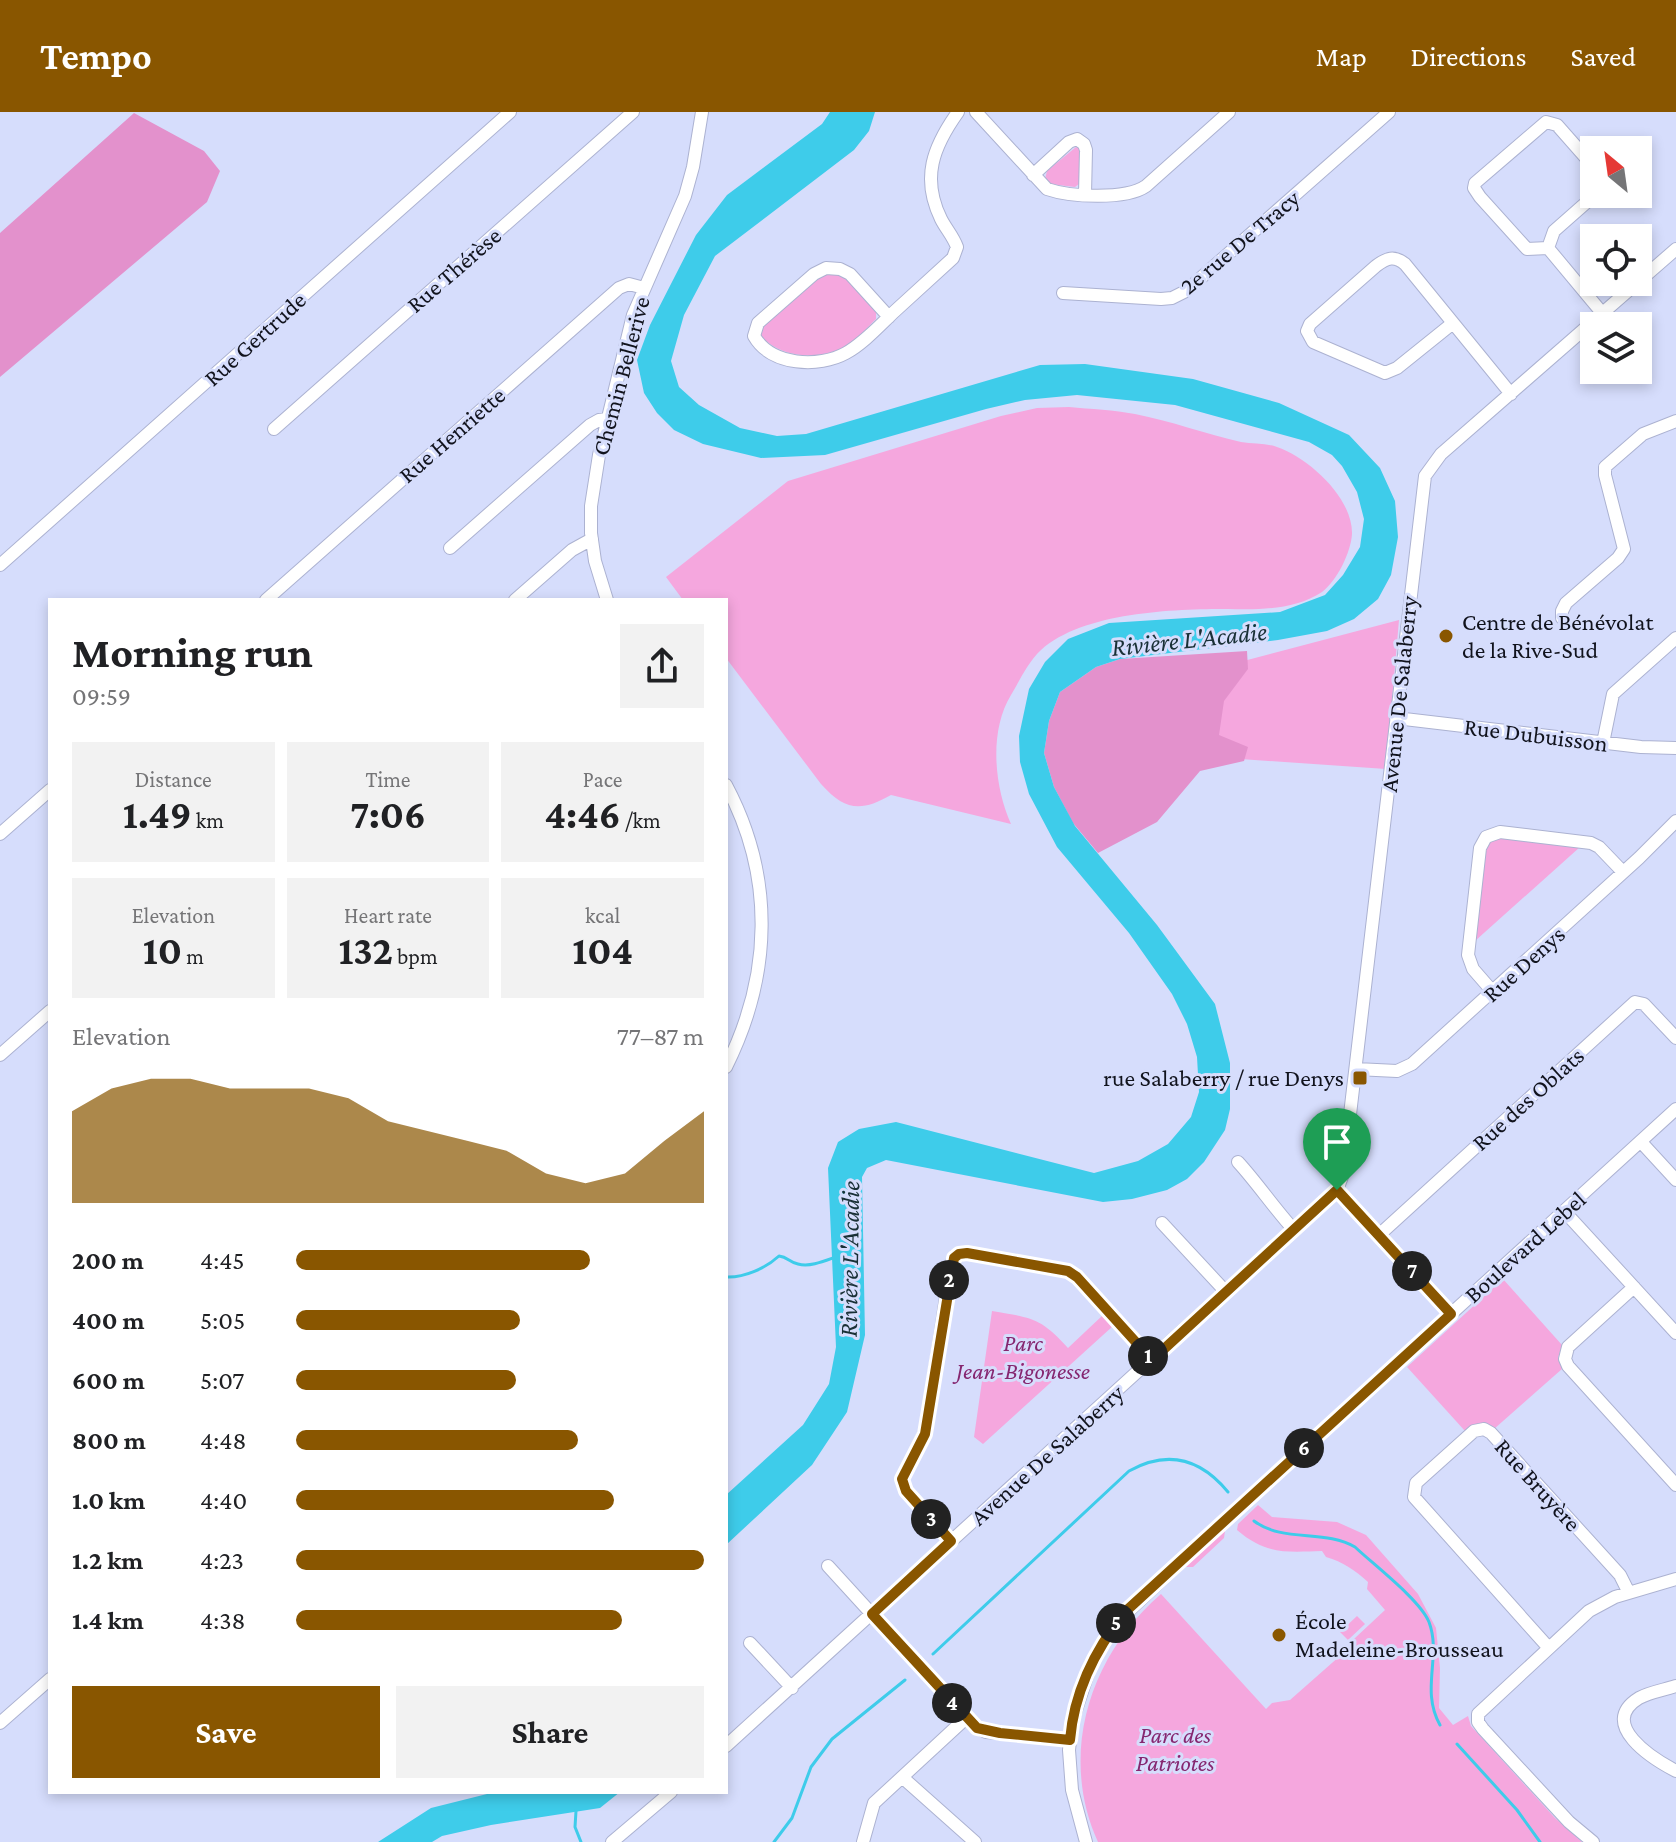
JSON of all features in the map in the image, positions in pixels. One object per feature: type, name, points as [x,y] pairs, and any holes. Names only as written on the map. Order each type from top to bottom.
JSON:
[{"type":"street","name":"Rue Gertrude","points":[[0,565],[510,112]]},
{"type":"street","name":"Rue Thérèse","points":[[274,429],[633,112]]},
{"type":"street","name":"Chemin Bellerive","points":[[606,598],[592,539],[593,489],[624,347],[644,288],[685,196],[702,112]]},
{"type":"street","points":[[889,317],[850,274],[840,269],[826,268],[810,277],[758,323],[754,336],[765,350],[778,358],[797,361],[826,360],[849,351],[889,317],[953,258],[957,250],[936,207],[931,173],[938,143],[958,112]]},
{"type":"street","points":[[976,112],[1050,191],[1125,195],[1142,189],[1229,112]]},
{"type":"street","name":"2e rue De Tracy","points":[[1063,293],[1161,299],[1182,294],[1209,274],[1389,112]]},
{"type":"street","points":[[1548,248],[1527,249],[1480,197],[1474,188],[1475,183],[1546,122],[1557,125],[1580,151]]},
{"type":"street","points":[[1033,175],[1069,142],[1077,139],[1086,150],[1085,194]]},
{"type":"street","points":[[1548,248],[1554,231],[1580,208]]},
{"type":"street","points":[[1548,248],[1601,312]]},
{"type":"street","name":"Avenue De Salaberry","points":[[1605,312],[1676,249]]},
{"type":"street","points":[[1453,323],[1397,368],[1385,373],[1315,343],[1307,331],[1312,322],[1376,266],[1392,258],[1405,264],[1511,394]]},
{"type":"street","name":"Rue Henriette","points":[[268,598],[619,288],[629,284],[644,288]]},
{"type":"street","name":"Avenue De Salaberry","points":[[728,1744],[1337,1190],[1343,1174],[1356,1069],[1424,479],[1438,457],[1580,334]]},
{"type":"street","points":[[450,548],[590,425],[607,419]]},
{"type":"street","points":[[1562,618],[1566,603],[1618,558],[1624,549],[1605,467],[1643,434],[1676,421]]},
{"type":"street","points":[[517,598],[572,550],[592,539]]},
{"type":"street","points":[[1603,743],[1613,694],[1676,638]]},
{"type":"street","name":"Rue Dubuisson","points":[[1396,718],[1603,743],[1676,748]]},
{"type":"street","points":[[728,789],[753,849],[763,921],[761,960],[754,994],[728,1063]]},
{"type":"street","points":[[0,834],[48,792]]},
{"type":"street","name":"Rue Denys","points":[[1356,1069],[1392,1072],[1405,1069],[1493,992],[1676,821]]},
{"type":"street","points":[[1493,992],[1471,965],[1468,951],[1480,848],[1486,837],[1500,832],[1591,843],[1599,847],[1623,872]]},
{"type":"street","name":"Rue des Oblats","points":[[1379,1235],[1635,1002],[1644,1004],[1676,1038]]},
{"type":"street","points":[[0,1055],[48,1013]]},
{"type":"street","name":"Boulevard Lebel","points":[[1086,1842],[1072,1790],[1072,1722],[1085,1676],[1103,1642],[1126,1611],[1676,1109]]},
{"type":"street","points":[[1641,1142],[1676,1180]]},
{"type":"street","points":[[1238,1162],[1294,1230]]},
{"type":"street","points":[[1337,1190],[1451,1314]]},
{"type":"street","points":[[1564,1211],[1676,1333]]},
{"type":"street","points":[[1162,1223],[1226,1292]]},
{"type":"street","points":[[951,1541],[906,1491],[902,1479],[925,1434],[951,1262],[955,1256],[967,1253],[1068,1271],[1077,1277],[1152,1360]]},
{"type":"street","points":[[1634,1287],[1568,1347],[1565,1359],[1676,1485]]},
{"type":"street","name":"Rue Bruyère","points":[[1548,1647],[1414,1497],[1416,1483],[1474,1431],[1481,1429],[1491,1433],[1620,1575],[1629,1593]]},
{"type":"street","points":[[828,1566],[966,1718],[986,1732],[1070,1740]]},
{"type":"street","points":[[1593,1842],[1540,1791],[1480,1724],[1477,1716],[1483,1707],[1589,1611],[1629,1593],[1676,1579]]},
{"type":"street","points":[[750,1643],[792,1688]]},
{"type":"street","points":[[0,1723],[48,1681]]},
{"type":"street","points":[[1676,1686],[1640,1697],[1629,1707],[1624,1720],[1627,1732],[1640,1746],[1676,1771]]},
{"type":"street","points":[[863,1842],[872,1806],[966,1718]]},
{"type":"street","points":[[902,1777],[975,1842]]},
{"type":"street","points":[[612,1842],[669,1794]]},
{"type":"green space","points":[[1076,147],[1081,149],[1079,184],[1075,187],[1050,184],[1045,179],[1047,171]]},
{"type":"green space","points":[[830,273],[850,283],[876,312],[876,319],[856,339],[832,352],[798,355],[777,348],[760,335],[761,328],[813,282]]},
{"type":"green space","points":[[1069,407],[1148,417],[1289,452],[1327,481],[1345,507],[1352,534],[1338,574],[1322,592],[1288,606],[1130,615],[1080,628],[1059,637],[1041,650],[1011,695],[999,725],[998,776],[1011,824],[891,795],[862,806],[846,804],[821,784],[728,661],[728,598],[682,598],[666,577],[788,481],[1001,416],[1037,408]]},
{"type":"green space","points":[[1399,620],[1386,769],[1212,757],[1217,668]]},
{"type":"green space","points":[[1499,838],[1580,847],[1475,941],[1486,850],[1490,841]]},
{"type":"green space","points":[[1503,1279],[1562,1345],[1558,1358],[1562,1369],[1494,1429],[1474,1425],[1465,1431],[1407,1367]]},
{"type":"green space","name":"Parc Jean-Bigonesse","points":[[992,1311],[1034,1320],[1050,1330],[1068,1348],[1103,1315],[1113,1326],[983,1444],[974,1437]]},
{"type":"green space","name":"Parc des Patriotes","points":[[1258,1505],[1272,1517],[1337,1522],[1366,1535],[1418,1594],[1436,1628],[1440,1668],[1439,1708],[1453,1725],[1468,1716],[1471,1726],[1555,1818],[1582,1842],[1098,1842],[1086,1809],[1081,1775],[1082,1741],[1088,1708],[1099,1676],[1116,1646],[1136,1619],[1161,1594],[1266,1709],[1272,1703],[1290,1700],[1341,1655],[1340,1652],[1385,1610],[1367,1589],[1368,1582],[1338,1561],[1326,1557],[1322,1551],[1267,1548],[1237,1530],[1238,1524]]},
{"type":"green space","points":[[1223,1529],[1224,1538],[1193,1567],[1182,1567]]},
{"type":"green space","points":[[1357,1616],[1365,1624],[1348,1640],[1340,1632]]},
{"type":"shaded area","points":[[134,113],[204,151],[220,171],[207,202],[0,377],[0,233]]},
{"type":"shaded area","points":[[1247,651],[1248,669],[1224,701],[1219,735],[1248,747],[1244,761],[1200,771],[1157,822],[1098,853],[1073,823],[1054,787],[1044,753],[1049,721],[1060,692],[1096,667],[1120,659]]},
{"type":"water","name":"Rivière L'Acadie","points":[[830,112],[875,112],[869,131],[854,150],[715,256],[684,315],[671,361],[679,387],[699,405],[740,428],[777,436],[806,434],[1040,365],[1085,364],[1193,379],[1279,403],[1349,435],[1380,468],[1395,501],[1398,537],[1391,575],[1378,599],[1354,619],[1327,631],[1278,640],[1120,659],[1096,667],[1060,692],[1049,721],[1044,753],[1054,787],[1075,826],[1157,925],[1215,1004],[1230,1063],[1230,1109],[1225,1130],[1204,1162],[1187,1179],[1167,1190],[1132,1199],[1103,1202],[886,1160],[867,1168],[862,1177],[865,1335],[847,1412],[812,1465],[728,1543],[728,1493],[803,1425],[829,1384],[836,1347],[828,1168],[838,1142],[859,1129],[896,1122],[1094,1173],[1138,1161],[1168,1144],[1191,1117],[1199,1092],[1197,1057],[1187,1024],[1172,994],[1129,933],[1057,847],[1029,794],[1020,762],[1019,736],[1029,689],[1045,662],[1068,639],[1109,623],[1280,612],[1325,595],[1343,575],[1360,547],[1364,519],[1357,492],[1332,455],[1309,442],[1175,405],[1077,395],[1025,400],[825,455],[761,458],[703,444],[674,430],[657,413],[644,393],[637,360],[650,325],[696,235],[727,195],[822,124]]},
{"type":"water","points":[[487,1794],[618,1794],[600,1808],[491,1825],[442,1836],[432,1842],[378,1842],[431,1808]]},
{"type":"waterway","name":"Rivière L'Acadie","points":[[728,1277],[754,1271],[779,1256],[802,1265],[833,1258]]},
{"type":"waterway","points":[[933,1654],[1129,1471],[1157,1461],[1182,1461],[1206,1471],[1228,1492]]},
{"type":"waterway","points":[[1254,1521],[1278,1532],[1331,1538],[1355,1547],[1416,1604],[1429,1622],[1432,1635],[1432,1699],[1440,1725]]},
{"type":"waterway","points":[[774,1842],[792,1818],[811,1767],[832,1739],[905,1680]]},
{"type":"waterway","points":[[1457,1744],[1517,1810],[1540,1842]]},
{"type":"waterway","points":[[576,1811],[575,1827],[581,1842]]},
{"type":"place","name":"Centre de Bénévolat de la Rive-Sud","points":[[1446,636]]},
{"type":"place","name":"rue Salaberry / rue Denys","points":[[1360,1078]]},
{"type":"place","name":"École Madeleine-Brousseau","points":[[1279,1635]]},
{"type":"route","points":[[1337,1190],[1451,1314],[1126,1611],[1103,1642],[1085,1676],[1070,1740],[986,1732],[977,1728],[872,1614],[951,1541],[906,1491],[902,1479],[925,1434],[954,1258],[967,1253],[1068,1271],[1077,1277],[1152,1360],[1337,1190]]}]
